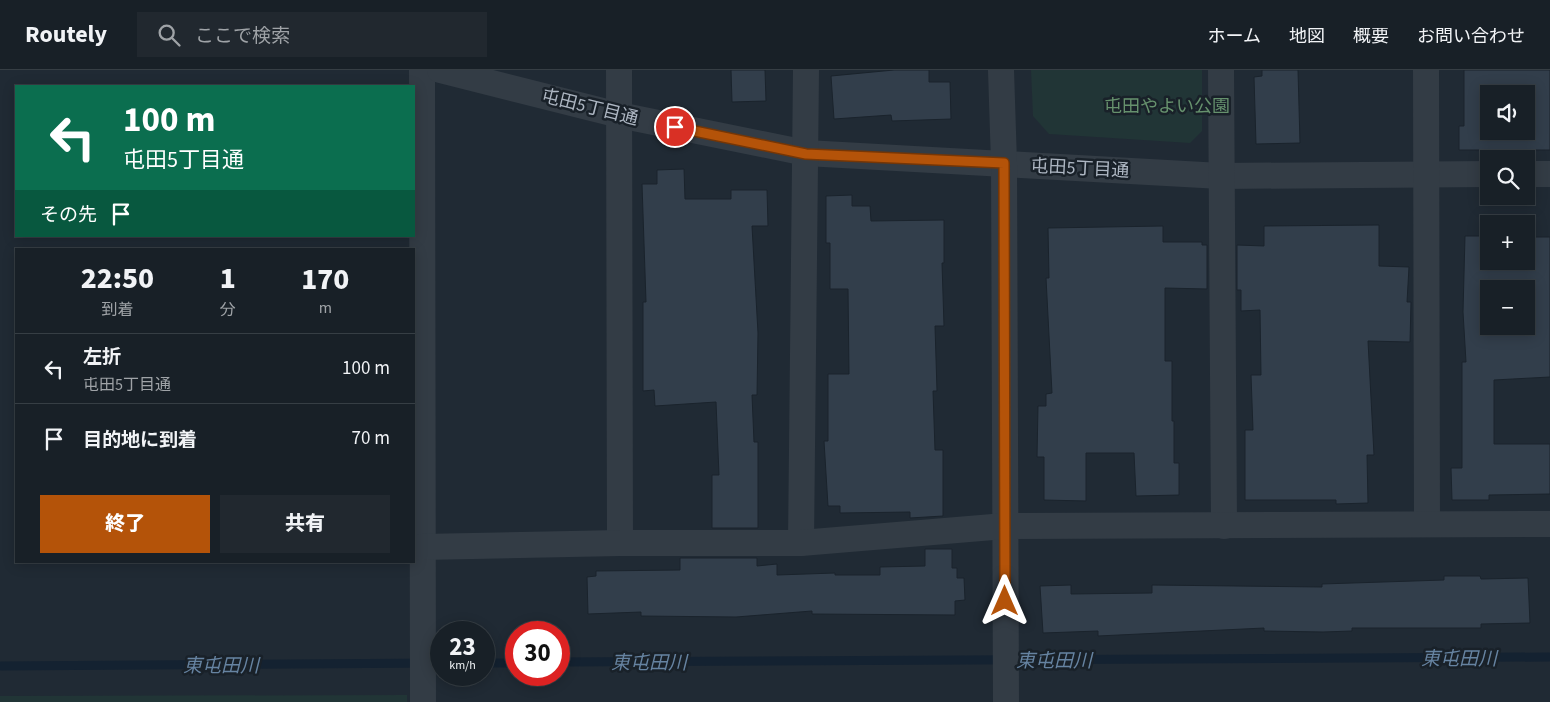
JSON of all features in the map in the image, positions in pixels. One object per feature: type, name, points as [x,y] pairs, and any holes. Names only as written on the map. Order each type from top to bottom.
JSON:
[{"type":"street","points":[[422,70],[423,698]]},
{"type":"street","name":"屯田5丁目通","points":[[440,70],[619,115],[806,154],[1221,176],[1480,174]]},
{"type":"street","points":[[619,70],[620,543]]},
{"type":"street","points":[[801,543],[806,70]]},
{"type":"street","points":[[1001,70],[1004,163],[1006,696]]},
{"type":"street","points":[[1221,70],[1224,526]]},
{"type":"street","points":[[1426,70],[1427,524]]},
{"type":"street","points":[[1535,174],[1550,174]]},
{"type":"street","points":[[422,547],[620,543],[801,543],[1005,526],[1550,524]]},
{"type":"green space","name":"屯田やよい公園","points":[[1031,70],[1202,70],[1202,131],[1190,143],[1049,134],[1033,116]]},
{"type":"green space","points":[[407,695],[407,702],[0,702],[0,696]]},
{"type":"building","points":[[731,70],[765,70],[766,101],[732,102]]},
{"type":"building","points":[[894,70],[929,70],[929,82],[950,82],[951,119],[892,121],[891,115],[834,119],[831,76]]},
{"type":"building","points":[[1262,70],[1298,70],[1300,143],[1256,144],[1254,77],[1262,76]]},
{"type":"building","points":[[1464,70],[1550,70],[1550,150],[1459,150],[1459,126],[1464,126]]},
{"type":"building","points":[[684,169],[685,199],[731,199],[731,190],[767,190],[768,226],[752,226],[758,333],[757,395],[752,395],[754,442],[758,442],[758,528],[712,528],[712,475],[719,475],[716,402],[655,406],[654,390],[643,391],[643,302],[646,302],[642,184],[657,184],[657,170]]},
{"type":"building","points":[[852,195],[852,206],[870,206],[871,221],[944,220],[944,263],[942,263],[944,326],[935,326],[937,391],[933,391],[935,450],[943,450],[943,516],[910,518],[910,512],[840,513],[840,506],[828,506],[824,441],[828,441],[828,374],[849,374],[848,289],[830,289],[830,243],[826,243],[826,196]]},
{"type":"building","points":[[1379,225],[1379,266],[1409,267],[1407,302],[1411,302],[1410,342],[1368,341],[1374,455],[1367,455],[1368,503],[1336,504],[1336,500],[1245,500],[1245,430],[1253,430],[1251,375],[1261,375],[1260,310],[1241,311],[1241,290],[1237,290],[1237,245],[1264,246],[1264,226]]},
{"type":"building","points":[[1163,226],[1163,242],[1202,242],[1202,245],[1207,245],[1207,289],[1165,288],[1165,361],[1172,361],[1174,463],[1179,463],[1179,495],[1136,496],[1134,453],[1086,453],[1086,501],[1044,500],[1044,457],[1037,457],[1038,406],[1046,406],[1046,394],[1052,393],[1046,278],[1049,278],[1048,228]]},
{"type":"building","points":[[1465,236],[1480,236],[1480,270],[1535,270],[1535,237],[1550,237],[1550,377],[1494,380],[1494,444],[1550,444],[1550,494],[1489,495],[1489,500],[1452,500],[1451,468],[1462,468],[1462,362],[1466,362],[1463,312]]},
{"type":"building","points":[[925,549],[952,549],[952,568],[957,568],[957,578],[964,578],[965,600],[955,601],[955,615],[812,614],[812,611],[736,617],[641,616],[641,612],[588,614],[587,577],[596,576],[596,571],[680,570],[680,558],[757,558],[757,566],[777,564],[777,575],[835,573],[835,575],[880,575],[880,567],[925,566]]},
{"type":"building","points":[[1444,576],[1480,576],[1481,579],[1528,578],[1530,623],[1481,624],[1481,628],[1352,628],[1352,631],[1323,632],[1264,631],[1264,628],[1098,636],[1098,631],[1043,633],[1040,586],[1071,585],[1071,594],[1152,593],[1152,585],[1322,587],[1322,584],[1444,580]]},
{"type":"waterway","name":"東屯田川","points":[[570,662],[1550,657]]},
{"type":"waterway","name":"東屯田川","points":[[0,666],[430,663]]},
{"type":"waterway","name":"東屯田川","points":[[495,663],[505,663]]},
{"type":"route","points":[[675,127],[806,154],[1004,163],[1005,601]]}]
